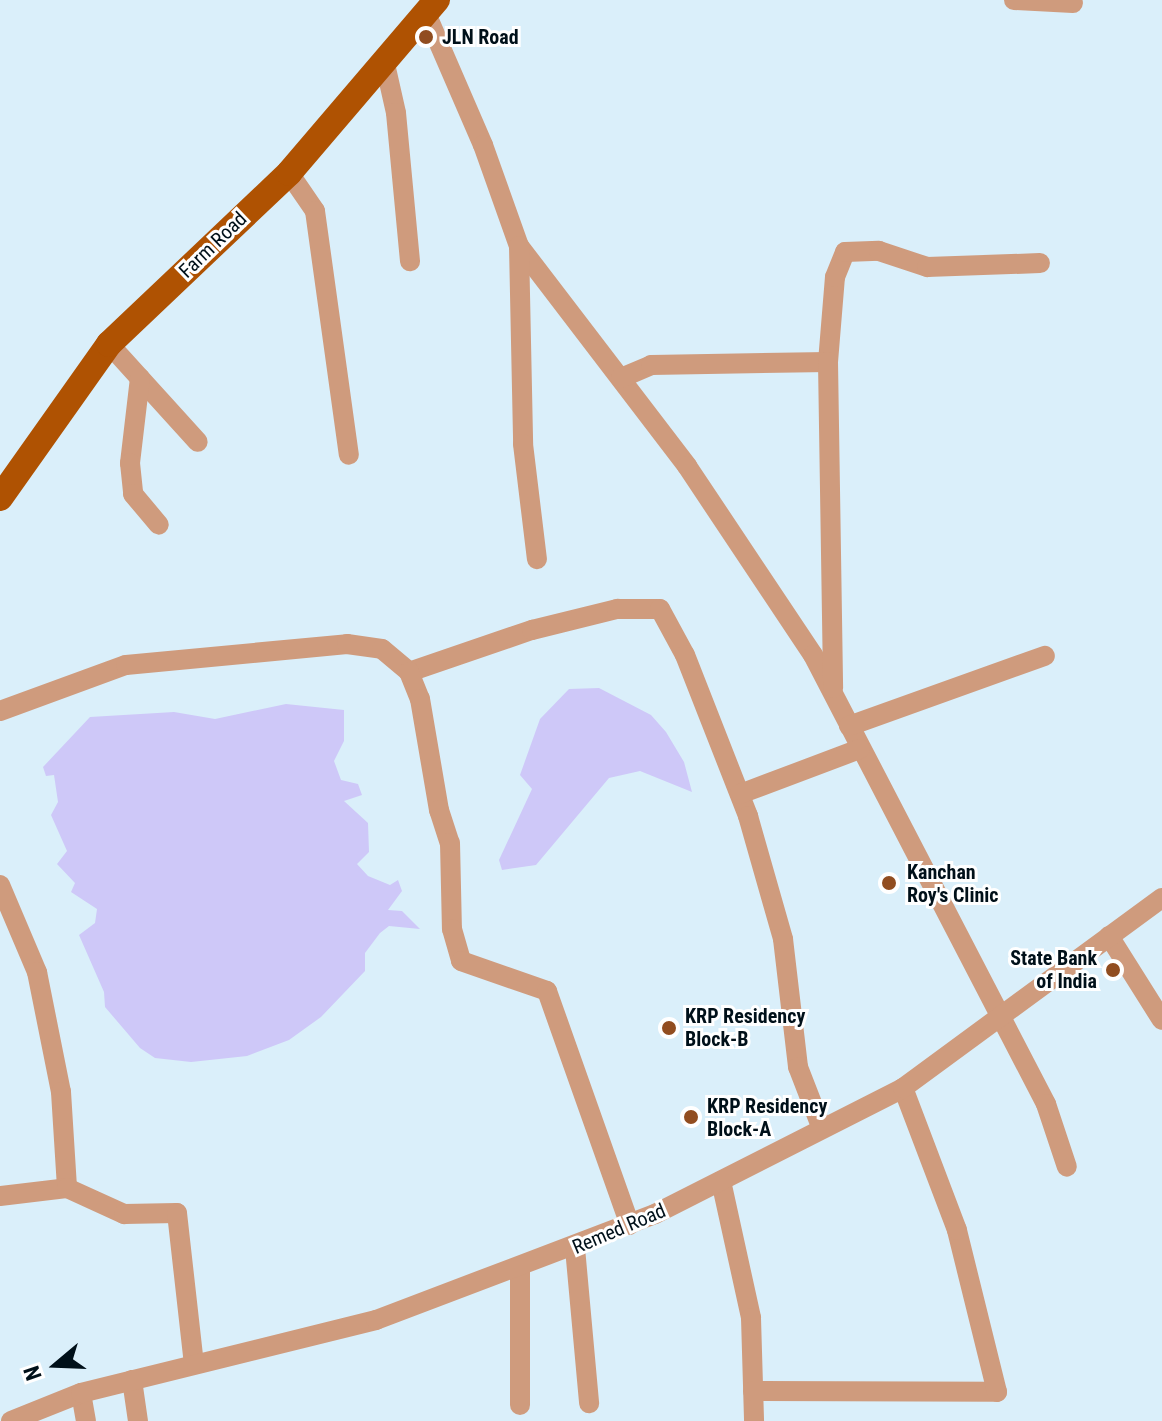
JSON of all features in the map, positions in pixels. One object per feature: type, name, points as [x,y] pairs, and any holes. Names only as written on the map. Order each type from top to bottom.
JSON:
[{"type":"main road","name":"Farm Road","points":[[0,498],[109,344],[289,173],[385,64],[431,6]]},
{"type":"street","points":[[1014,0],[1073,3]]},
{"type":"street","points":[[431,6],[519,246],[621,378],[754,563],[833,692],[1046,1104],[1067,1167]]},
{"type":"street","points":[[385,64],[396,113],[410,261]]},
{"type":"street","points":[[289,173],[317,219],[349,455]]},
{"type":"street","points":[[519,246],[523,444],[537,559]]},
{"type":"street","points":[[833,692],[828,362],[835,277],[845,252],[879,251],[927,267],[1040,263]]},
{"type":"street","points":[[109,344],[198,442]]},
{"type":"street","points":[[621,378],[651,365],[828,362]]},
{"type":"street","points":[[140,378],[130,463],[133,494],[159,525]]},
{"type":"street","points":[[409,672],[532,630],[617,609],[660,609],[685,655],[740,794],[783,939],[798,1067],[822,1129]]},
{"type":"street","points":[[0,711],[102,672],[179,657],[347,644],[382,649],[409,672],[420,699],[439,810],[450,843],[452,929],[461,961],[547,991],[630,1225]]},
{"type":"street","points":[[849,726],[1045,656]]},
{"type":"street","points":[[740,794],[860,749]]},
{"type":"street","points":[[0,885],[37,972],[61,1092],[67,1188]]},
{"type":"street","name":"Remed Road","points":[[11,1421],[81,1393],[376,1320],[630,1225],[903,1088],[1162,898]]},
{"type":"street","points":[[1109,936],[1162,1020]]},
{"type":"street","points":[[753,1391],[997,1392],[957,1230],[903,1088]]},
{"type":"street","points":[[721,1181],[751,1318],[754,1421]]},
{"type":"street","points":[[0,1196],[67,1188],[124,1214],[177,1213],[194,1364]]},
{"type":"street","points":[[575,1248],[589,1403]]},
{"type":"street","points":[[520,1268],[520,1405]]},
{"type":"street","points":[[132,1380],[138,1421]]},
{"type":"street","points":[[81,1393],[86,1421]]},
{"type":"shaded area","points":[[599,688],[651,715],[666,732],[684,762],[692,792],[640,771],[609,778],[536,865],[502,870],[499,860],[532,789],[520,775],[540,719],[569,689]]},
{"type":"shaded area","points":[[286,704],[344,710],[344,741],[334,761],[341,780],[358,784],[362,795],[344,801],[368,823],[369,852],[357,864],[368,876],[390,885],[398,880],[402,891],[388,910],[402,911],[420,929],[389,926],[380,933],[365,953],[365,971],[321,1017],[289,1040],[247,1056],[191,1062],[155,1058],[140,1048],[105,1007],[104,992],[79,935],[95,923],[97,909],[71,892],[75,883],[57,864],[67,851],[51,815],[58,802],[54,775],[46,776],[43,767],[90,717],[174,712],[215,719]]},
{"type":"place","name":"JLN Road","points":[[426,37]]},
{"type":"place","name":"Kanchan Roy's Clinic","points":[[889,883]]},
{"type":"place","name":"State Bank of India","points":[[1113,970]]},
{"type":"place","name":"KRP Residency Block-B","points":[[669,1028]]},
{"type":"place","name":"KRP Residency Block-A","points":[[691,1117]]}]
